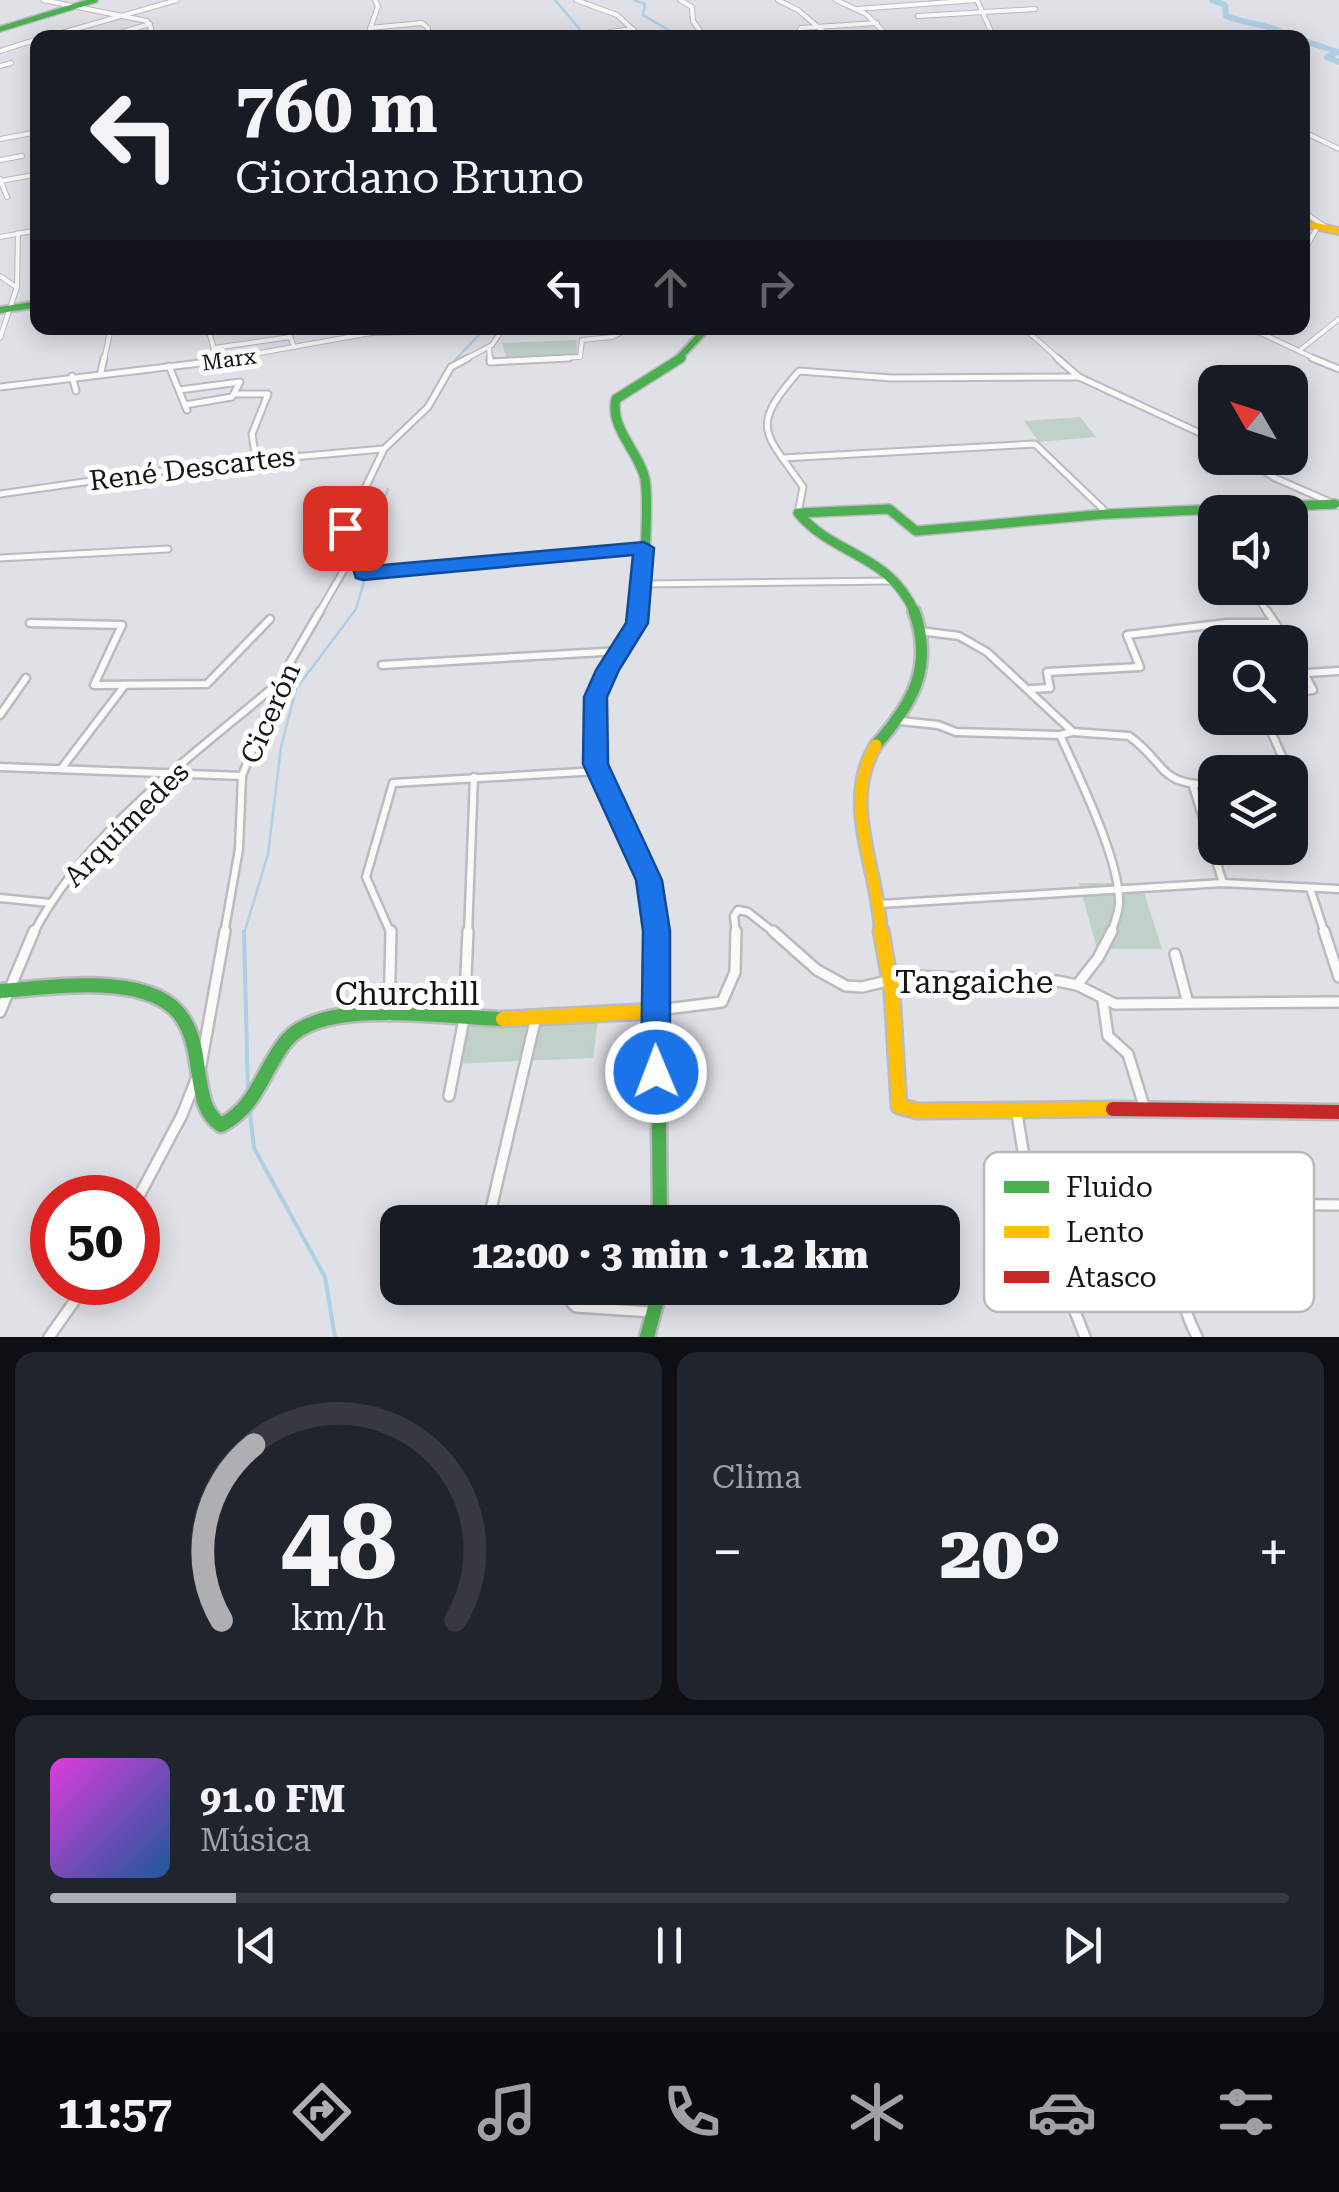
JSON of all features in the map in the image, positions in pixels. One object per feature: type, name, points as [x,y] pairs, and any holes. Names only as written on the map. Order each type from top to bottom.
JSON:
[{"type":"main road","points":[[0,29],[95,0]]},
{"type":"main road","points":[[0,309],[30,303]]},
{"type":"main road","points":[[660,1205],[657,931],[649,880],[598,772],[596,697],[607,670],[637,623],[644,548],[645,478],[626,442],[614,406],[616,399],[686,354],[701,335]]},
{"type":"main road","points":[[1308,507],[1337,505]]},
{"type":"main road","points":[[1198,512],[1108,514],[916,531],[890,509],[798,513],[806,526],[869,556],[897,580],[909,596],[920,631],[922,686],[900,721],[863,763],[858,788],[858,812],[880,904],[880,934],[890,978],[899,1106],[917,1111],[1016,1107],[1339,1112]]},
{"type":"main road","points":[[2,990],[114,989],[154,994],[170,1003],[185,1020],[201,1066]]},
{"type":"main road","name":"Churchill","points":[[201,1066],[206,1115],[218,1125],[230,1124],[246,1107],[284,1040],[295,1028],[326,1018],[464,1020],[655,1011]]},
{"type":"main road","points":[[647,1337],[655,1305]]},
{"type":"street","points":[[43,0],[79,4],[151,24]]},
{"type":"street","points":[[67,30],[176,0]]},
{"type":"street","points":[[369,30],[378,6],[375,0]]},
{"type":"street","points":[[576,0],[615,14],[634,29]]},
{"type":"street","points":[[680,0],[692,8],[693,22],[700,30]]},
{"type":"street","points":[[778,0],[822,30]]},
{"type":"street","points":[[836,0],[857,9],[883,30]]},
{"type":"street","points":[[912,0],[921,4]]},
{"type":"street","points":[[857,9],[977,0],[991,30]]},
{"type":"street","points":[[918,16],[1035,9]]},
{"type":"street","points":[[130,30],[151,24]]},
{"type":"street","points":[[150,30],[151,24]]},
{"type":"street","points":[[797,30],[877,24]]},
{"type":"street","points":[[626,30],[634,29]]},
{"type":"street","points":[[396,30],[426,30]]},
{"type":"street","points":[[0,51],[30,41]]},
{"type":"street","points":[[0,66],[11,63]]},
{"type":"street","points":[[0,139],[30,133]]},
{"type":"street","points":[[1310,136],[1339,149]]},
{"type":"street","points":[[0,160],[22,156]]},
{"type":"street","points":[[7,197],[0,180],[30,176]]},
{"type":"street","points":[[1310,247],[1328,229]]},
{"type":"street","points":[[0,237],[30,232]]},
{"type":"street","points":[[0,338],[14,306],[22,263],[18,234]]},
{"type":"street","points":[[0,276],[17,288]]},
{"type":"street","points":[[1300,352],[1339,319]]},
{"type":"street","points":[[101,372],[109,335]]},
{"type":"street","points":[[210,335],[217,361]]},
{"type":"street","name":"Marx","points":[[0,387],[217,361],[359,335]]},
{"type":"street","points":[[499,335],[492,345],[490,362],[583,355],[581,340],[616,335]]},
{"type":"street","points":[[1032,335],[1078,376],[1198,432]]},
{"type":"street","points":[[1261,335],[1339,370]]},
{"type":"street","points":[[214,348],[290,337],[294,346]]},
{"type":"street","name":"Cicerón","points":[[150,1175],[182,1116],[201,1066],[239,849],[242,776],[278,683],[345,568],[341,543],[384,449],[428,407],[451,366],[492,345]]},
{"type":"street","points":[[169,366],[186,408],[234,394],[268,394],[252,434],[256,460]]},
{"type":"street","points":[[798,513],[803,488],[768,445],[764,427],[779,392],[799,371],[891,378],[1078,376]]},
{"type":"street","points":[[72,376],[76,391]]},
{"type":"street","points":[[179,390],[238,381],[234,394]]},
{"type":"street","points":[[781,458],[1035,444],[1108,514]]},
{"type":"street","name":"René Descartes","points":[[0,494],[256,460],[384,449]]},
{"type":"street","points":[[1270,475],[1337,505]]},
{"type":"street","points":[[341,543],[361,561],[364,574],[644,548]]},
{"type":"street","points":[[0,558],[168,548]]},
{"type":"street","points":[[640,584],[897,580]]},
{"type":"street","points":[[1263,605],[1275,623]]},
{"type":"street","points":[[30,623],[122,625],[94,685],[206,684],[270,618]]},
{"type":"street","points":[[1032,689],[1050,688],[1047,672],[1140,666],[1127,635],[1226,622],[1275,623]]},
{"type":"street","points":[[920,631],[964,638],[1032,689],[1074,732]]},
{"type":"street","points":[[382,665],[621,651]]},
{"type":"street","points":[[1308,674],[1339,671]]},
{"type":"street","points":[[0,715],[26,678]]},
{"type":"street","name":"Arquímedes","points":[[0,1012],[2,990],[50,902],[83,862],[170,776],[278,683]]},
{"type":"street","points":[[60,770],[125,685]]},
{"type":"street","points":[[900,721],[938,725],[956,732],[1074,732],[1130,737],[1167,780],[1198,786]]},
{"type":"street","points":[[1060,734],[1081,781],[1120,900],[1090,973],[1077,985]]},
{"type":"street","points":[[0,766],[242,776]]},
{"type":"street","points":[[389,1018],[391,931],[366,877],[391,785],[401,780],[598,772]]},
{"type":"street","points":[[449,1096],[464,1020],[474,776]]},
{"type":"street","points":[[1193,786],[1223,883]]},
{"type":"street","points":[[880,904],[1223,883],[1339,889]]},
{"type":"street","points":[[1310,888],[1339,977]]},
{"type":"street","points":[[0,898],[50,902]]},
{"type":"street","name":"Tangaiche","points":[[655,1011],[722,1002],[734,985],[734,916],[738,910],[756,914],[788,948],[834,982],[865,988],[890,978],[1057,981],[1077,985],[1103,1001],[1339,1002]]},
{"type":"street","points":[[1175,954],[1188,1004]]},
{"type":"street","points":[[1103,1001],[1108,1036],[1128,1054],[1144,1108]]},
{"type":"street","points":[[492,1205],[536,1016]]},
{"type":"street","points":[[1016,1107],[1023,1152]]},
{"type":"street","points":[[1314,1205],[1339,1205]]},
{"type":"street","points":[[49,1337],[72,1305]]},
{"type":"street","points":[[574,1305],[653,1312]]},
{"type":"street","points":[[1075,1312],[1085,1337]]},
{"type":"street","points":[[1186,1312],[1197,1337]]},
{"type":"shaded area","points":[[576,340],[578,356],[507,360],[502,343]]},
{"type":"shaded area","points":[[1080,417],[1096,437],[1039,442],[1024,421]]},
{"type":"shaded area","points":[[1079,883],[1141,883],[1162,949],[1097,949]]},
{"type":"shaded area","points":[[598,1020],[593,1058],[449,1064],[456,1025]]},
{"type":"waterway","points":[[555,0],[580,30]]},
{"type":"waterway","points":[[634,0],[645,4],[643,15],[668,30]]},
{"type":"waterway","points":[[1212,0],[1225,5],[1226,16],[1276,30]]},
{"type":"waterway","points":[[1310,43],[1338,52],[1327,57],[1339,62]]},
{"type":"waterway","points":[[455,360],[478,336]]},
{"type":"waterway","points":[[244,934],[268,854],[281,747],[296,689],[356,609],[369,565],[374,525],[388,489]]},
{"type":"waterway","points":[[244,934],[248,1095]]},
{"type":"waterway","points":[[250,1113],[254,1148],[325,1277],[335,1337]]},
{"type":"traffic: fast","points":[[0,29],[95,0]]},
{"type":"traffic: fast","points":[[0,310],[30,305]]},
{"type":"traffic: fast","points":[[660,1205],[657,931],[649,880],[595,763],[595,697],[607,670],[633,636],[641,609],[645,478],[626,442],[614,406],[616,399],[685,355],[701,335]]},
{"type":"traffic: fast","points":[[876,745],[907,708],[919,684],[923,646],[913,608],[891,576],[876,563],[814,529],[798,513],[889,509],[916,531],[1107,514],[1335,504]]},
{"type":"traffic: fast","points":[[0,991],[110,987],[132,989],[169,1003],[182,1016],[190,1033],[205,1106],[211,1118],[221,1125],[245,1108],[286,1041],[313,1022],[364,1015],[503,1019]]},
{"type":"traffic: fast","points":[[647,1337],[655,1305]]},
{"type":"traffic: slow","points":[[1310,225],[1339,231]]},
{"type":"traffic: slow","points":[[876,745],[863,766],[858,804],[880,901],[881,938],[892,992],[899,1106],[917,1111],[1113,1109]]},
{"type":"traffic: slow","points":[[503,1019],[655,1011]]},
{"type":"traffic: jam","points":[[1113,1109],[1339,1112]]},
{"type":"route","points":[[345,528],[341,543],[361,561],[363,574],[644,548],[637,623],[607,670],[596,697],[596,764],[649,880],[657,931],[656,1072]]}]
